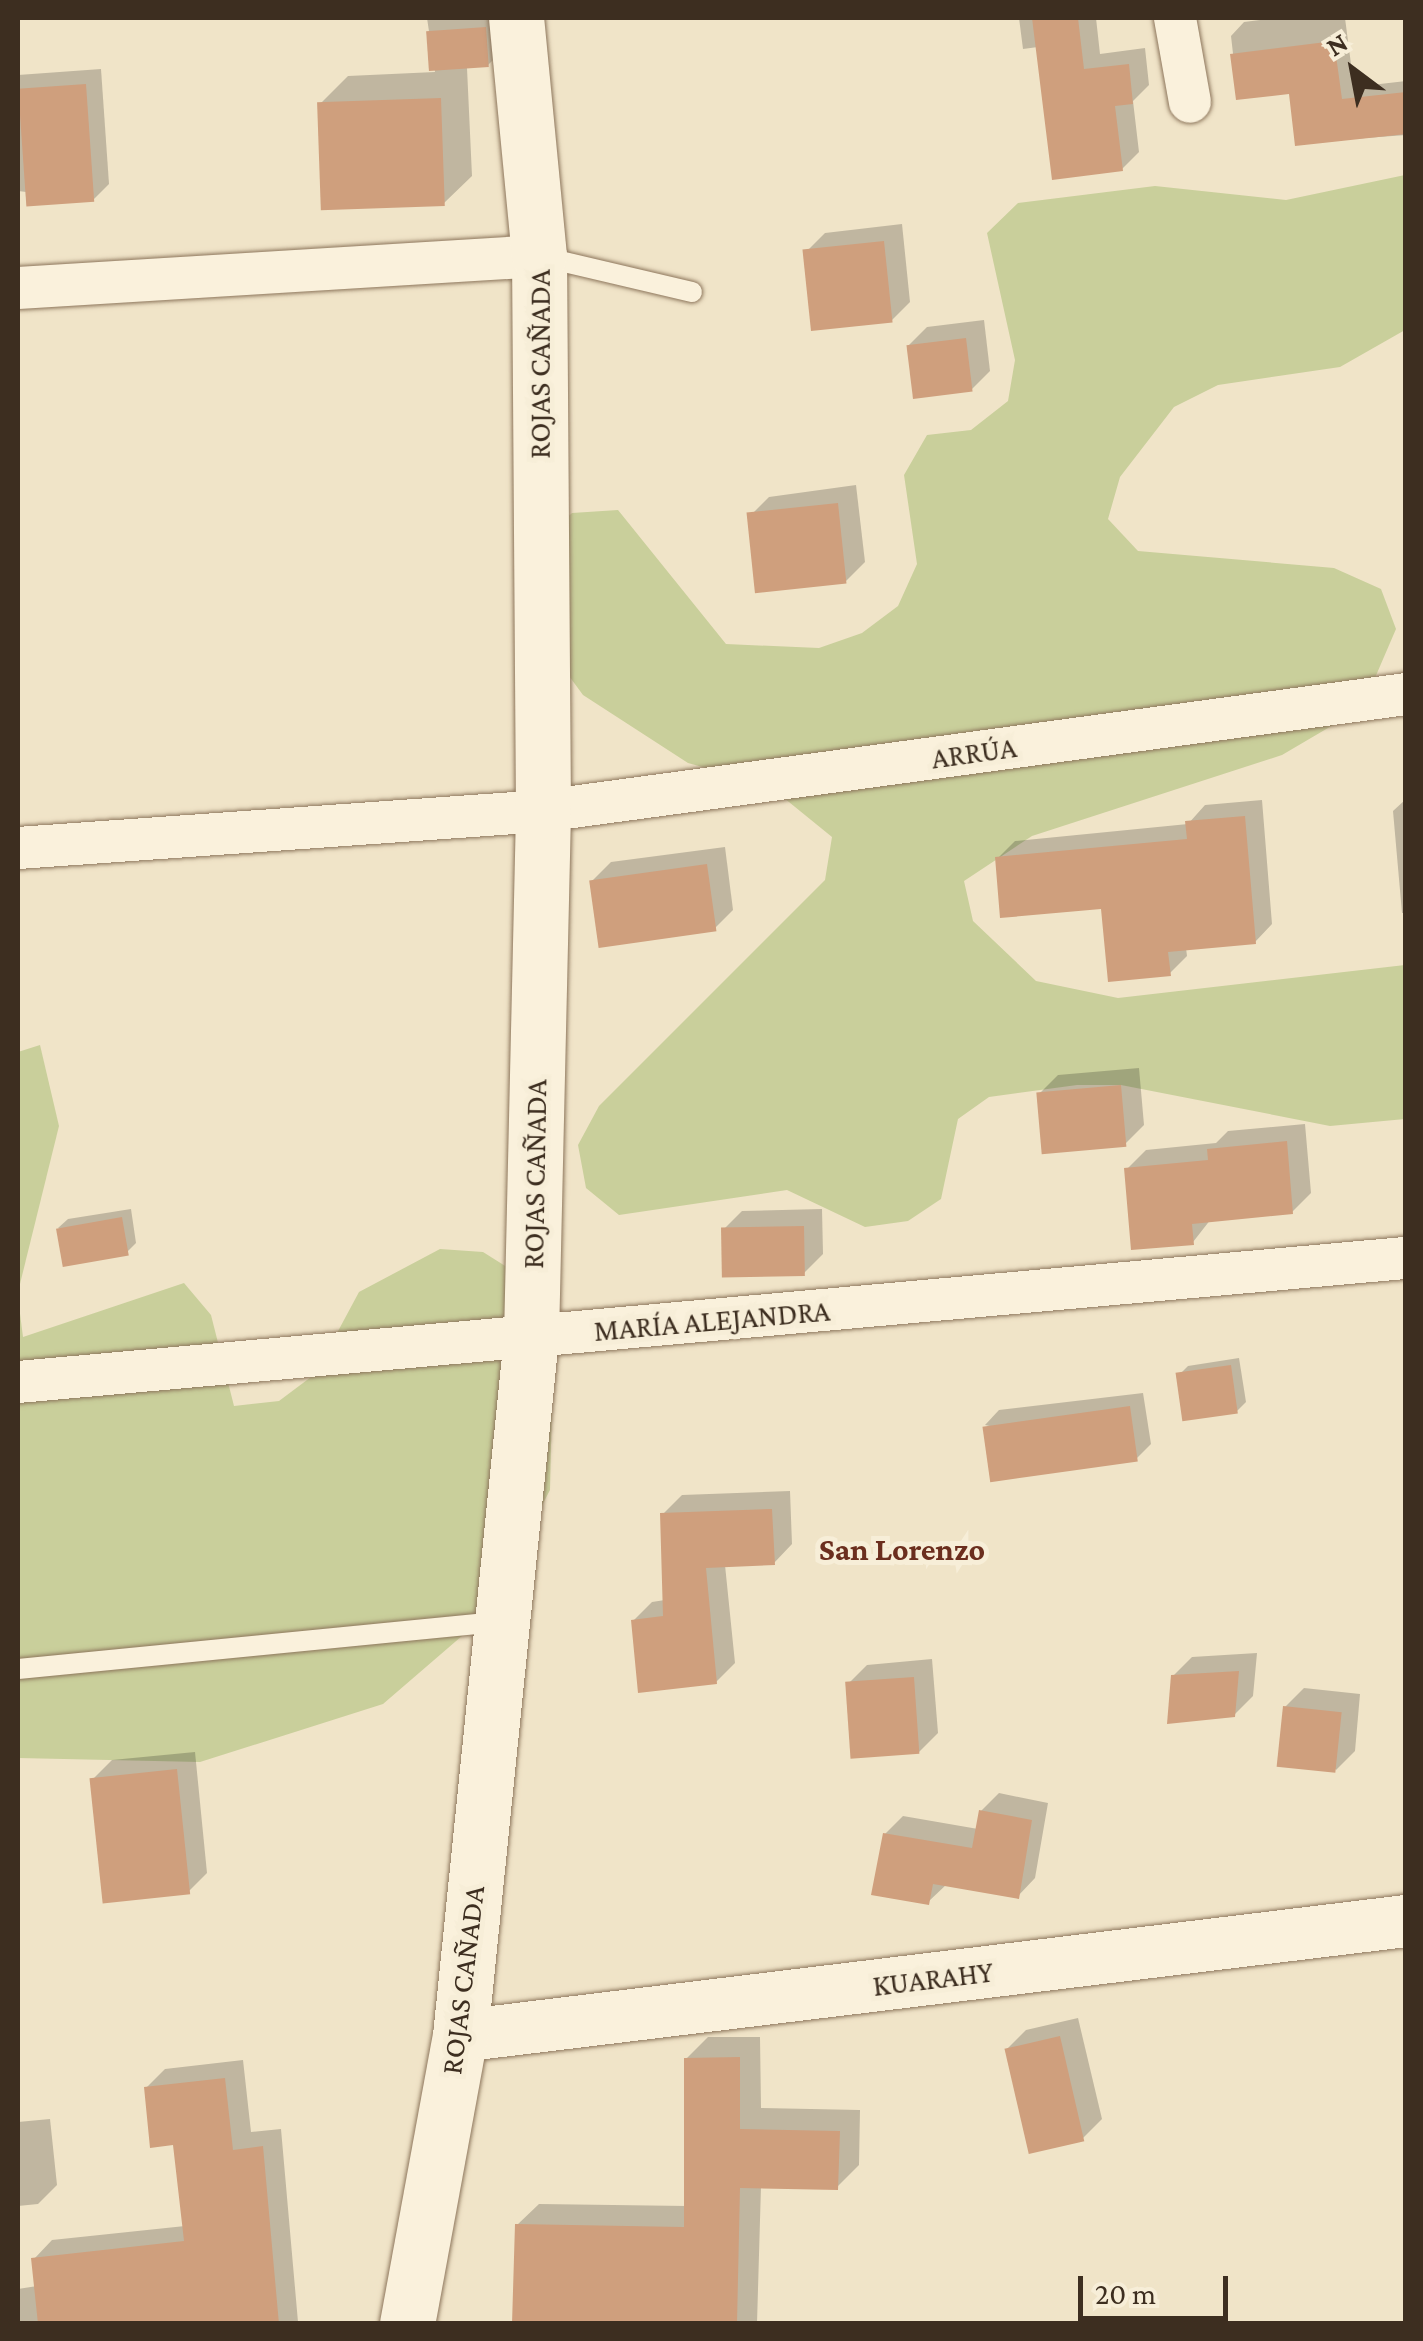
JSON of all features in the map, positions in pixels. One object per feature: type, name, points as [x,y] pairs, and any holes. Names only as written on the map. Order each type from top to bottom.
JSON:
[{"type":"main road","name":"ROJAS CAÑADA","points":[[407,2324],[460,2036],[532,1337],[543,811],[539,256],[516,18]]},
{"type":"street","points":[[1174,18],[1190,102]]},
{"type":"street","points":[[18,288],[539,256]]},
{"type":"street","name":"ARRÚA","points":[[18,848],[543,811],[1406,694]]},
{"type":"street","name":"MARÍA ALEJANDRA","points":[[18,1382],[1406,1258]]},
{"type":"street","name":"KUARAHY","points":[[460,2036],[1406,1921]]},
{"type":"lane","points":[[539,256],[692,292]]},
{"type":"lane","points":[[18,1669],[502,1622]]},
{"type":"green space","points":[[1405,175],[1405,330],[1340,367],[1218,385],[1174,407],[1120,477],[1108,519],[1138,551],[1334,568],[1381,589],[1396,629],[1362,708],[1282,755],[1032,836],[964,881],[973,921],[1036,981],[1118,998],[1405,965],[1405,1119],[1330,1126],[1121,1085],[1077,1085],[989,1097],[958,1119],[941,1199],[908,1221],[865,1227],[787,1190],[619,1215],[586,1188],[578,1145],[599,1106],[825,880],[832,837],[768,785],[688,763],[583,695],[558,661],[542,541],[572,513],[618,510],[726,644],[819,648],[862,633],[898,606],[917,564],[904,475],[927,435],[971,430],[1008,401],[1015,360],[987,233],[1018,203],[1155,186],[1286,200]]},
{"type":"green space","points":[[40,1045],[59,1126],[18,1292],[18,1052]]},
{"type":"green space","points":[[440,1249],[483,1252],[521,1276],[553,1358],[550,1490],[484,1617],[383,1704],[200,1762],[18,1758],[18,1298],[23,1337],[184,1283],[211,1315],[234,1406],[279,1401],[315,1374],[359,1292]]},
{"type":"building","points":[[1032,18],[1078,18],[1084,69],[1129,64],[1133,104],[1115,106],[1123,171],[1052,180]]},
{"type":"building","points":[[486,27],[489,67],[429,71],[426,31]]},
{"type":"building","points":[[1334,41],[1342,99],[1406,92],[1406,134],[1295,146],[1289,94],[1236,100],[1230,54]]},
{"type":"building","points":[[86,84],[94,202],[26,206],[18,89]]},
{"type":"building","points":[[441,98],[445,206],[321,210],[317,102]]},
{"type":"building","points":[[884,241],[893,323],[811,331],[802,250]]},
{"type":"building","points":[[966,338],[973,392],[913,399],[906,345]]},
{"type":"building","points":[[838,503],[846,584],[755,593],[747,513]]},
{"type":"building","points":[[1245,816],[1256,944],[1168,952],[1171,976],[1108,982],[1101,909],[1000,918],[995,857],[1187,839],[1185,821]]},
{"type":"building","points":[[707,864],[716,931],[599,948],[589,881]]},
{"type":"building","points":[[1121,1085],[1126,1147],[1042,1154],[1036,1092]]},
{"type":"building","points":[[1287,1141],[1293,1214],[1192,1224],[1194,1245],[1131,1250],[1124,1168],[1208,1160],[1207,1149]]},
{"type":"building","points":[[122,1217],[129,1255],[63,1267],[56,1229]]},
{"type":"building","points":[[804,1226],[805,1276],[722,1277],[721,1227]]},
{"type":"building","points":[[1231,1365],[1238,1414],[1182,1421],[1176,1373]]},
{"type":"building","points":[[1130,1406],[1138,1461],[990,1482],[982,1427]]},
{"type":"building","points":[[772,1509],[775,1565],[706,1568],[717,1684],[638,1693],[631,1620],[663,1616],[660,1513]]},
{"type":"building","points":[[1239,1671],[1235,1717],[1167,1724],[1171,1675]]},
{"type":"building","points":[[914,1677],[919,1754],[851,1759],[845,1682]]},
{"type":"building","points":[[1283,1706],[1342,1712],[1335,1773],[1277,1767]]},
{"type":"building","points":[[177,1769],[190,1894],[103,1904],[89,1778]]},
{"type":"building","points":[[979,1810],[1032,1820],[1019,1899],[933,1884],[929,1905],[871,1895],[883,1833],[972,1848]]},
{"type":"building","points":[[1060,2036],[1084,2141],[1029,2154],[1004,2049]]},
{"type":"building","points":[[740,2057],[740,2129],[840,2131],[838,2190],[740,2188],[737,2324],[512,2324],[515,2224],[684,2227],[684,2058]]},
{"type":"building","points":[[225,2078],[233,2150],[263,2146],[279,2324],[38,2324],[31,2258],[184,2241],[173,2145],[150,2148],[144,2087]]},
{"type":"district","name":"San Lorenzo","points":[[902,1549]]}]
